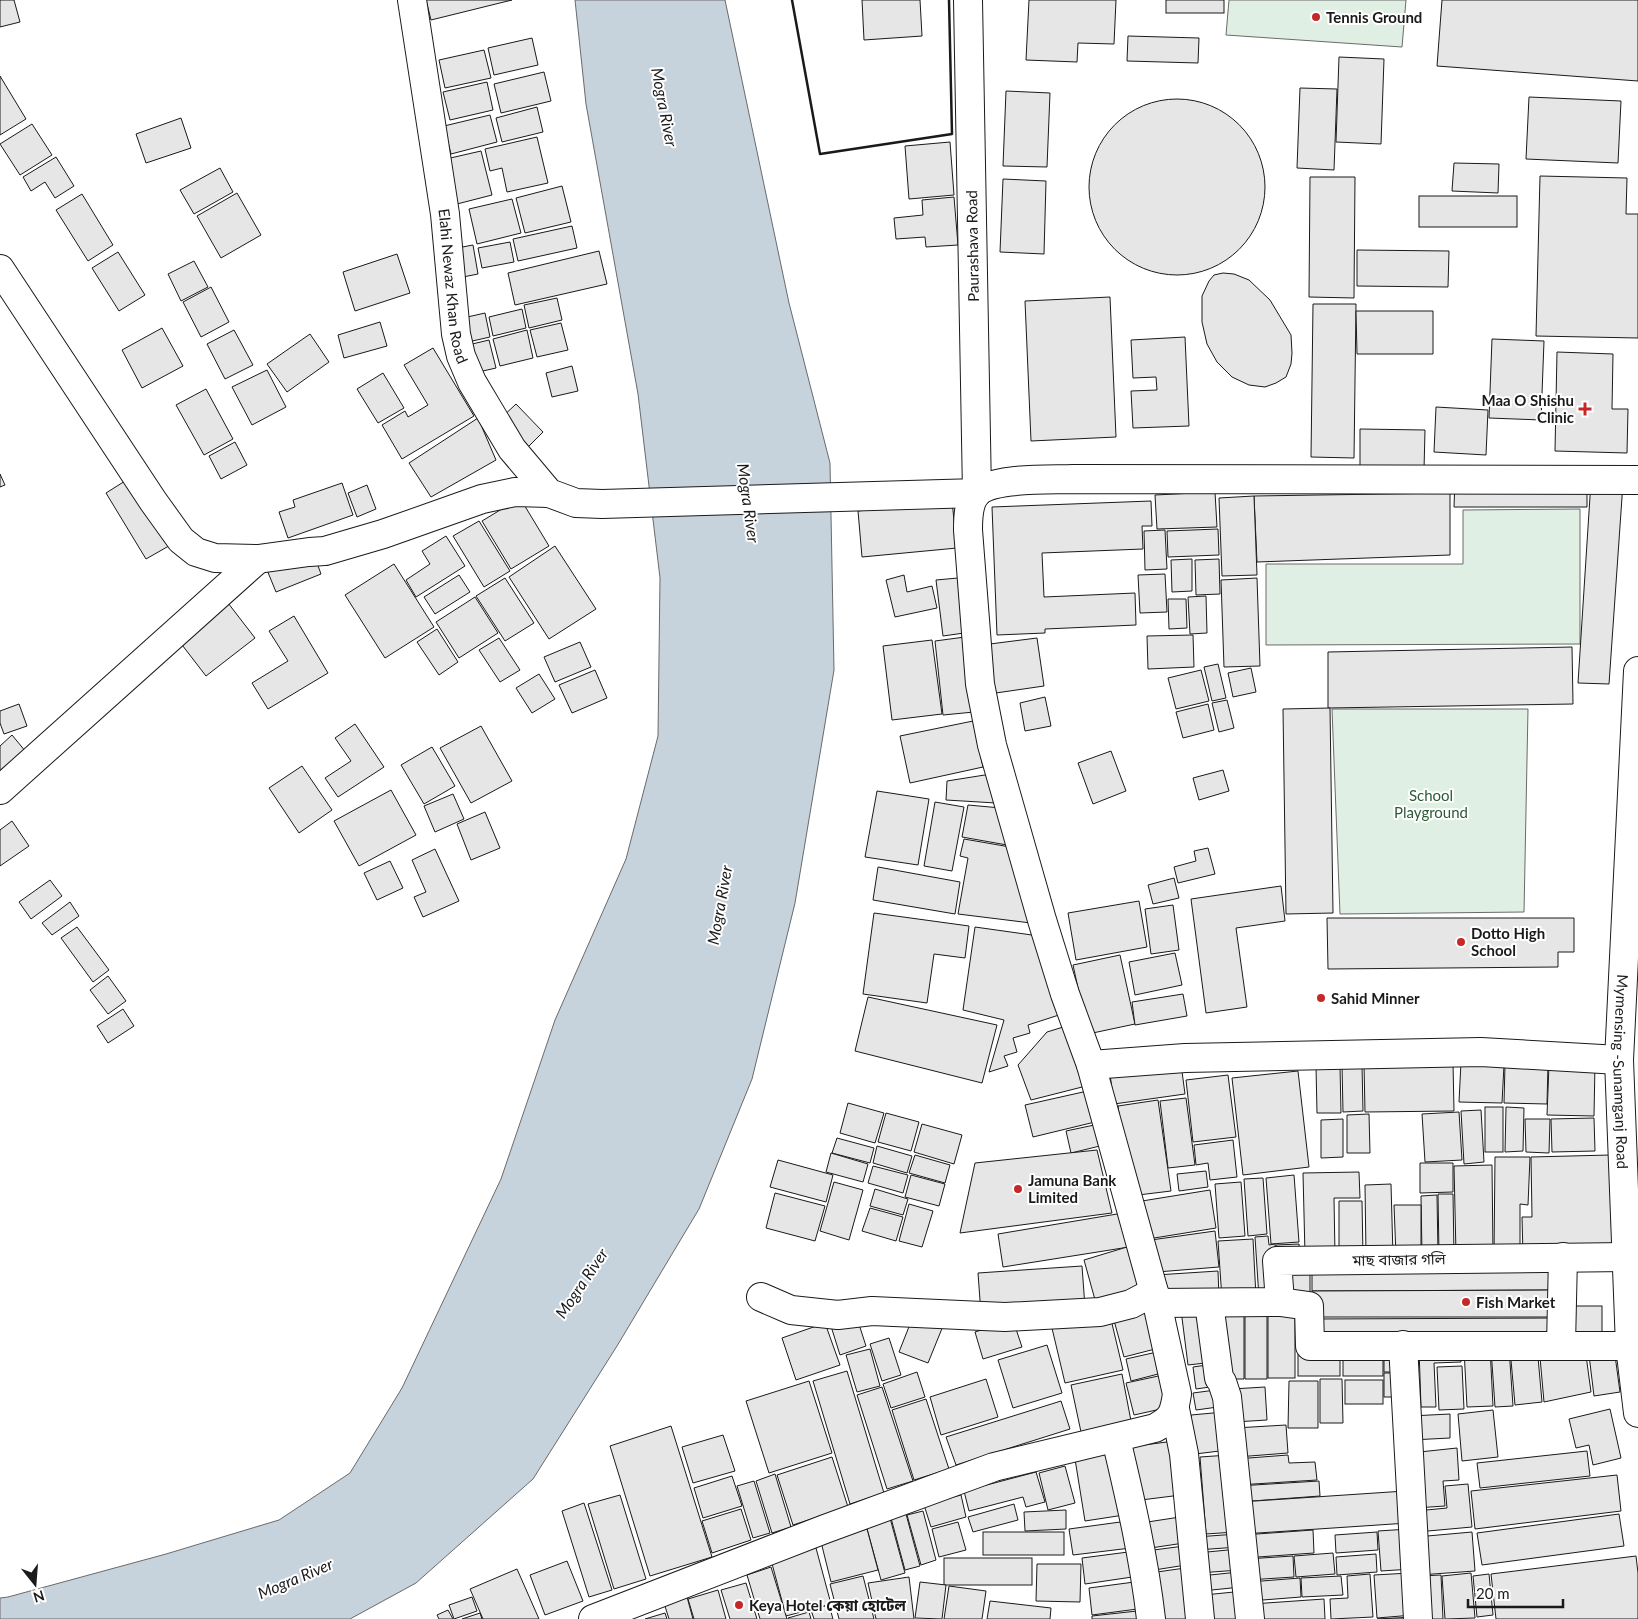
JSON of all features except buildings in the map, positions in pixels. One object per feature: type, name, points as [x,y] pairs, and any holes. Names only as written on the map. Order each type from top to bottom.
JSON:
[{"type":"street","name":"Elahi Newaz Khan Road","points":[[412,0],[444,214],[456,334],[461,356],[472,382],[512,449],[549,493],[576,504],[977,493]]},
{"type":"street","name":"Paurashava Road","points":[[968,0],[977,493]]},
{"type":"street","points":[[0,269],[181,540],[196,552],[215,558],[258,559],[326,551],[383,534],[482,499],[515,492],[549,493]]},
{"type":"street","points":[[1200,1619],[1184,1454],[1175,1409],[1177,1394],[1156,1298],[1091,1065],[1065,994],[1042,920],[990,737],[980,684],[968,515],[977,493],[991,485],[1004,482],[1073,479],[1638,480]]},
{"type":"street","points":[[0,790],[258,559]]},
{"type":"street","name":"Mymensing -Sunamganj Road","points":[[1638,671],[1626,1051],[1626,1257],[1630,1346],[1638,1413]]},
{"type":"street","points":[[1091,1065],[1185,1058],[1626,1051]]},
{"type":"street","points":[[1561,1345],[1563,1257]]},
{"type":"street","name":"মাছ বাজার গলি","points":[[1280,1302],[1277,1261],[1626,1257]]},
{"type":"street","points":[[762,1297],[791,1310],[838,1315],[872,1311],[1005,1316],[1100,1312],[1156,1298],[1209,1303],[1280,1302],[1309,1306],[1310,1346],[1630,1346]]},
{"type":"street","points":[[1209,1303],[1219,1378],[1227,1398],[1250,1619]]},
{"type":"street","points":[[1403,1345],[1418,1619]]},
{"type":"street","points":[[593,1619],[994,1466],[1116,1439],[1155,1428],[1169,1421],[1175,1409]]},
{"type":"street","points":[[1116,1439],[1133,1510],[1148,1590],[1151,1619]]},
{"type":"green space","name":"Tennis Ground","points":[[1229,0],[1406,0],[1402,47],[1226,35]]},
{"type":"green space","points":[[1580,509],[1580,644],[1266,645],[1266,564],[1463,564],[1463,510]]},
{"type":"green space","name":"School Playground","points":[[1332,709],[1528,709],[1524,912],[1340,914]]},
{"type":"water","name":"Mogra River","points":[[575,0],[725,0],[789,303],[830,463],[834,670],[795,903],[752,1079],[699,1209],[617,1346],[533,1479],[416,1583],[350,1619],[0,1619],[0,1598],[166,1554],[279,1520],[350,1473],[402,1388],[501,1179],[555,1020],[626,859],[658,736],[660,578],[638,394],[586,104]]},
{"type":"wall","points":[[792,0],[820,154],[952,134],[949,0]]},
{"type":"place","name":"Tennis Ground","points":[[1316,17]]},
{"type":"place","name":"Maa O Shishu Clinic","points":[[1585,409]]},
{"type":"place","name":"Dotto High School","points":[[1461,942]]},
{"type":"place","name":"Sahid Minner","points":[[1321,998]]},
{"type":"place","name":"Jamuna Bank Limited","points":[[1018,1189]]},
{"type":"place","name":"Fish Market","points":[[1466,1302]]},
{"type":"place","name":"Keya Hotel কেয়া হোটেল","points":[[739,1605]]}]
